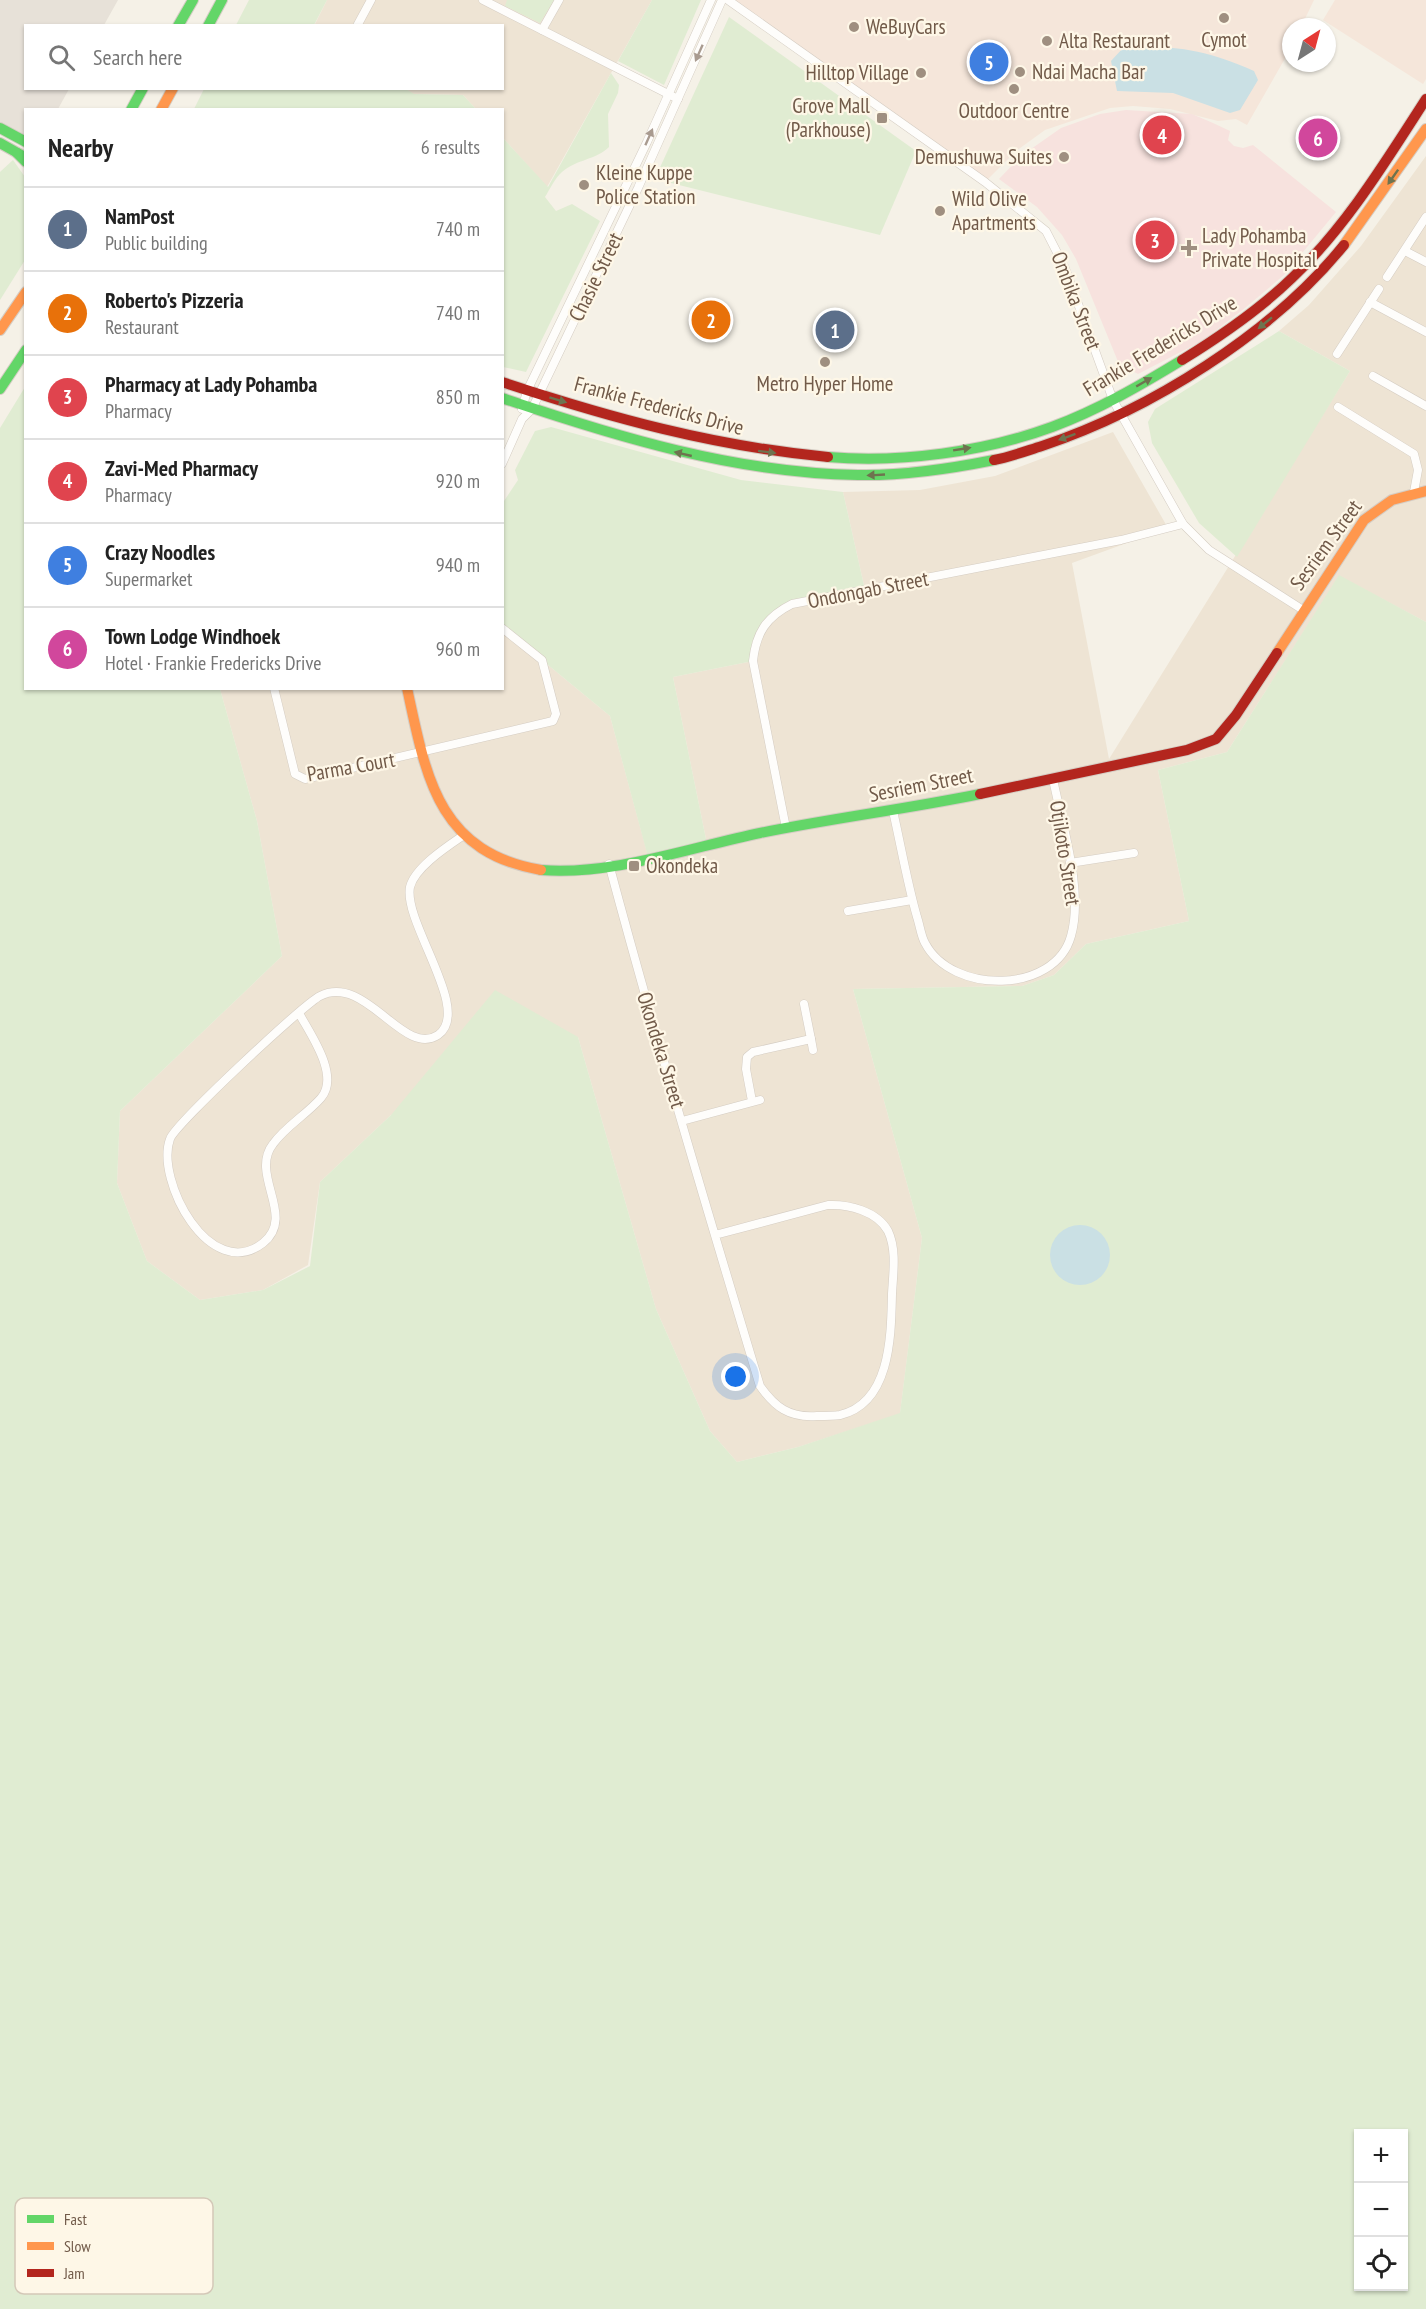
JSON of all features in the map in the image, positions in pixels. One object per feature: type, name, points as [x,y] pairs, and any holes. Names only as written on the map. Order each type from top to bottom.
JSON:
[{"type":"main road","points":[[179,24],[193,0]]},
{"type":"main road","points":[[209,24],[222,0]]},
{"type":"main road","points":[[132,108],[142,90]]},
{"type":"main road","points":[[162,108],[172,90]]},
{"type":"main road","name":"Frankie Fredericks Drive","points":[[504,383],[678,436],[736,448],[834,458],[892,457],[983,446],[1034,433],[1113,400],[1190,356],[1258,310],[1291,279],[1344,218],[1426,99]]},
{"type":"main road","points":[[1415,116],[1426,123]]},
{"type":"main road","points":[[0,128],[24,141]]},
{"type":"main road","name":"Frankie Fredericks Drive","points":[[504,399],[675,452],[731,465],[845,476],[942,470],[984,463],[1072,436],[1120,414],[1191,374],[1254,332],[1299,295],[1338,253],[1426,129]]},
{"type":"main road","points":[[0,143],[23,158]]},
{"type":"main road","points":[[0,330],[24,295]]},
{"type":"main road","points":[[0,389],[24,353]]},
{"type":"main road","name":"Sesriem Street","points":[[407,690],[437,795],[464,835],[475,846],[500,860],[530,868],[562,871],[609,864],[786,828],[893,811],[1187,750],[1216,739],[1236,715],[1364,520],[1385,502],[1414,492],[1426,491]]},
{"type":"street","points":[[358,24],[371,0]]},
{"type":"street","points":[[483,0],[678,99]]},
{"type":"street","points":[[542,30],[559,0]]},
{"type":"street","name":"Chasie Street","points":[[527,407],[527,391],[711,0]]},
{"type":"street","name":"Chasie Street","points":[[504,460],[527,407],[538,394],[592,287],[722,0]]},
{"type":"street","name":"Ombika Street","points":[[728,0],[985,182],[1046,231],[1065,268],[1113,400],[1183,524],[1209,550],[1303,610]]},
{"type":"street","points":[[1387,277],[1426,217]]},
{"type":"street","points":[[1405,251],[1426,262]]},
{"type":"street","points":[[1336,354],[1379,289]]},
{"type":"street","points":[[1371,302],[1426,332]]},
{"type":"street","points":[[1373,376],[1426,406]]},
{"type":"street","points":[[1338,407],[1414,454],[1418,470],[1414,492]]},
{"type":"street","name":"Ondongab Street","points":[[786,828],[753,661],[759,634],[776,612],[792,604],[1121,540],[1183,524]]},
{"type":"street","points":[[423,753],[553,722],[556,714],[542,660],[504,630]]},
{"type":"street","name":"Parma Court","points":[[274,690],[295,774],[299,778],[305,779],[423,753]]},
{"type":"street","name":"Otjikoto Street","points":[[893,811],[912,900],[925,943],[935,956],[952,970],[974,980],[994,981],[1022,978],[1053,963],[1071,939],[1076,912],[1070,863],[1053,779]]},
{"type":"street","points":[[300,1014],[324,1064],[328,1080],[323,1096],[281,1135],[266,1156],[265,1169],[277,1217],[272,1231],[264,1242],[249,1250],[215,1246],[200,1236],[190,1224],[181,1203],[166,1154],[170,1137],[180,1123],[300,1014],[321,996],[338,993],[364,1000],[414,1036],[429,1039],[439,1034],[445,1026],[449,1008],[412,906],[410,887],[415,877],[436,855],[464,835]]},
{"type":"street","points":[[1070,863],[1134,853]]},
{"type":"street","name":"Okondeka Street","points":[[609,864],[682,1121],[715,1235],[760,1386],[774,1406],[793,1414],[812,1417],[841,1415],[862,1404],[879,1381],[888,1355],[894,1252],[887,1230],[876,1218],[859,1209],[842,1204],[828,1204],[715,1235]]},
{"type":"street","points":[[848,910],[912,900]]},
{"type":"street","points":[[804,1004],[813,1050]]},
{"type":"street","points":[[682,1121],[756,1100],[746,1069],[747,1057],[753,1052],[811,1039]]},
{"type":"shaded area","points":[[0,0],[118,0],[105,24],[24,24],[24,90],[68,90],[59,108],[24,108],[24,141],[0,128]]},
{"type":"shaded area","points":[[327,0],[652,0],[547,187],[504,139],[504,108],[475,108],[463,95],[413,94],[407,90],[504,90],[504,24],[315,24]]},
{"type":"shaded area","points":[[728,0],[1314,0],[1305,18],[1282,18],[1282,64],[1247,125],[1236,119],[1218,121],[1170,109],[1133,106],[1110,108],[1045,130],[1016,151],[985,182]]},
{"type":"shaded area","points":[[1335,0],[1426,0],[1426,79],[1423,84],[1336,28],[1336,18],[1324,18]]},
{"type":"shaded area","points":[[1139,46],[1184,49],[1211,55],[1254,71],[1258,80],[1240,110],[1230,113],[1173,93],[1117,91],[1111,61],[1123,48]]},
{"type":"shaded area","name":"Lady Pohamba Private Hospital","points":[[1126,110],[1192,114],[1230,131],[1228,140],[1234,146],[1243,148],[1253,145],[1336,212],[1284,275],[1245,308],[1202,341],[1138,374],[1119,364],[1076,259],[1062,235],[1037,207],[999,179],[1021,156],[1061,128],[1100,114]]},
{"type":"shaded area","points":[[1426,156],[1426,622],[1339,576],[1227,752],[1158,770],[1189,921],[1086,944],[1054,975],[1022,986],[853,989],[922,1238],[900,1414],[798,1447],[737,1462],[710,1431],[656,1309],[578,1037],[391,1115],[320,1182],[308,1265],[263,1290],[200,1300],[147,1261],[117,1183],[120,1111],[282,956],[257,821],[220,690],[504,690],[504,629],[610,716],[648,856],[707,844],[673,677],[753,661],[759,634],[792,604],[865,590],[843,492],[920,490],[995,476],[1113,432],[1168,528],[1072,563],[1109,759],[1350,371],[1279,331],[1309,305],[1361,246]]},
{"type":"shaded area","points":[[1080,1225],[1097,1230],[1105,1238],[1110,1255],[1105,1272],[1097,1280],[1080,1285],[1063,1280],[1055,1272],[1050,1255],[1055,1238],[1063,1230]]},
{"type":"green space","points":[[249,0],[327,0],[315,24],[237,24]]},
{"type":"green space","points":[[507,0],[554,0],[540,23],[505,6]]},
{"type":"green space","points":[[652,0],[701,0],[664,85],[618,61]]},
{"type":"green space","points":[[729,17],[916,151],[880,235],[667,182],[657,174]]},
{"type":"green space","points":[[611,73],[619,85],[618,93],[608,114],[609,147],[598,155],[574,164],[562,172],[545,197],[556,211],[572,204],[600,221],[526,372],[504,367],[504,139],[548,187]]},
{"type":"green space","points":[[204,90],[408,90],[414,94],[463,95],[475,108],[194,108]]},
{"type":"green space","points":[[13,160],[24,176],[24,262],[0,300],[0,172]]},
{"type":"green space","points":[[1279,331],[1350,371],[1237,557],[1199,523],[1152,443],[1148,422],[1155,409]]},
{"type":"green space","points":[[24,389],[24,690],[220,690],[257,821],[282,956],[120,1111],[117,1183],[147,1261],[200,1300],[263,1290],[310,1266],[320,1182],[391,1115],[495,990],[578,1037],[656,1309],[710,1431],[737,1462],[798,1447],[900,1413],[922,1238],[853,989],[1022,986],[1054,975],[1086,944],[1189,921],[1158,770],[1227,752],[1339,575],[1426,622],[1426,2309],[0,2309],[0,428]]},
{"type":"green space","points":[[551,427],[741,480],[843,492],[865,590],[792,604],[767,621],[753,661],[673,677],[707,844],[648,857],[610,716],[504,629],[504,501],[518,480],[515,470],[535,431]]},
{"type":"traffic: fast","points":[[179,24],[193,0]]},
{"type":"traffic: fast","points":[[209,24],[222,0]]},
{"type":"traffic: fast","points":[[132,108],[142,90]]},
{"type":"traffic: fast","points":[[0,128],[24,141]]},
{"type":"traffic: fast","points":[[0,143],[23,156]]},
{"type":"traffic: fast","points":[[17,153],[24,160]]},
{"type":"traffic: fast","points":[[0,389],[24,353]]},
{"type":"traffic: fast","points":[[828,457],[884,458],[942,454],[1026,436],[1103,405],[1182,360]]},
{"type":"traffic: fast","points":[[504,399],[633,439],[767,468],[812,473],[875,475],[926,471],[994,460]]},
{"type":"traffic: fast","points":[[541,870],[568,871],[623,865],[760,833],[980,794]]},
{"type":"traffic: slow","points":[[162,108],[172,90]]},
{"type":"traffic: slow","points":[[1344,245],[1426,129]]},
{"type":"traffic: slow","points":[[0,330],[24,295]]},
{"type":"traffic: slow","points":[[1277,653],[1364,520],[1392,500],[1426,491]]},
{"type":"traffic: slow","points":[[407,690],[430,780],[442,805],[458,828],[479,846],[506,861],[541,870]]},
{"type":"traffic: jam","points":[[1182,360],[1253,312],[1312,258],[1364,193],[1426,99]]},
{"type":"traffic: jam","points":[[994,460],[1083,431],[1166,390],[1245,338],[1282,309],[1315,278],[1344,245]]},
{"type":"traffic: jam","points":[[504,383],[663,429],[744,446],[828,457]]},
{"type":"traffic: jam","points":[[980,794],[1187,750],[1216,739],[1236,715],[1277,653]]},
{"type":"place","name":"Cymot","points":[[1224,18]]},
{"type":"place","name":"WeBuyCars","points":[[854,27]]},
{"type":"place","name":"Alta Restaurant","points":[[1047,41]]},
{"type":"place","name":"Crazy Noodles","points":[[989,62]]},
{"type":"place","name":"Ndai Macha Bar","points":[[1020,72]]},
{"type":"place","name":"Hilltop Village","points":[[921,73]]},
{"type":"place","name":"Outdoor Centre","points":[[1014,89]]},
{"type":"place","name":"Grove Mall (Parkhouse)","points":[[882,118]]},
{"type":"place","name":"Zavi-Med Pharmacy","points":[[1162,135]]},
{"type":"place","name":"Town Lodge Windhoek","points":[[1318,138]]},
{"type":"place","name":"Demushuwa Suites","points":[[1064,157]]},
{"type":"place","name":"Kleine Kuppe Police Station","points":[[584,185]]},
{"type":"place","name":"Wild Olive Apartments","points":[[940,211]]},
{"type":"place","name":"Pharmacy at Lady Pohamba","points":[[1155,240]]},
{"type":"place","name":"Lady Pohamba Private Hospital","points":[[1189,248]]},
{"type":"place","name":"Roberto's Pizzeria","points":[[711,320]]},
{"type":"place","name":"NamPost","points":[[835,330]]},
{"type":"place","name":"Metro Hyper Home","points":[[825,362]]},
{"type":"place","name":"Okondeka","points":[[634,866]]}]
